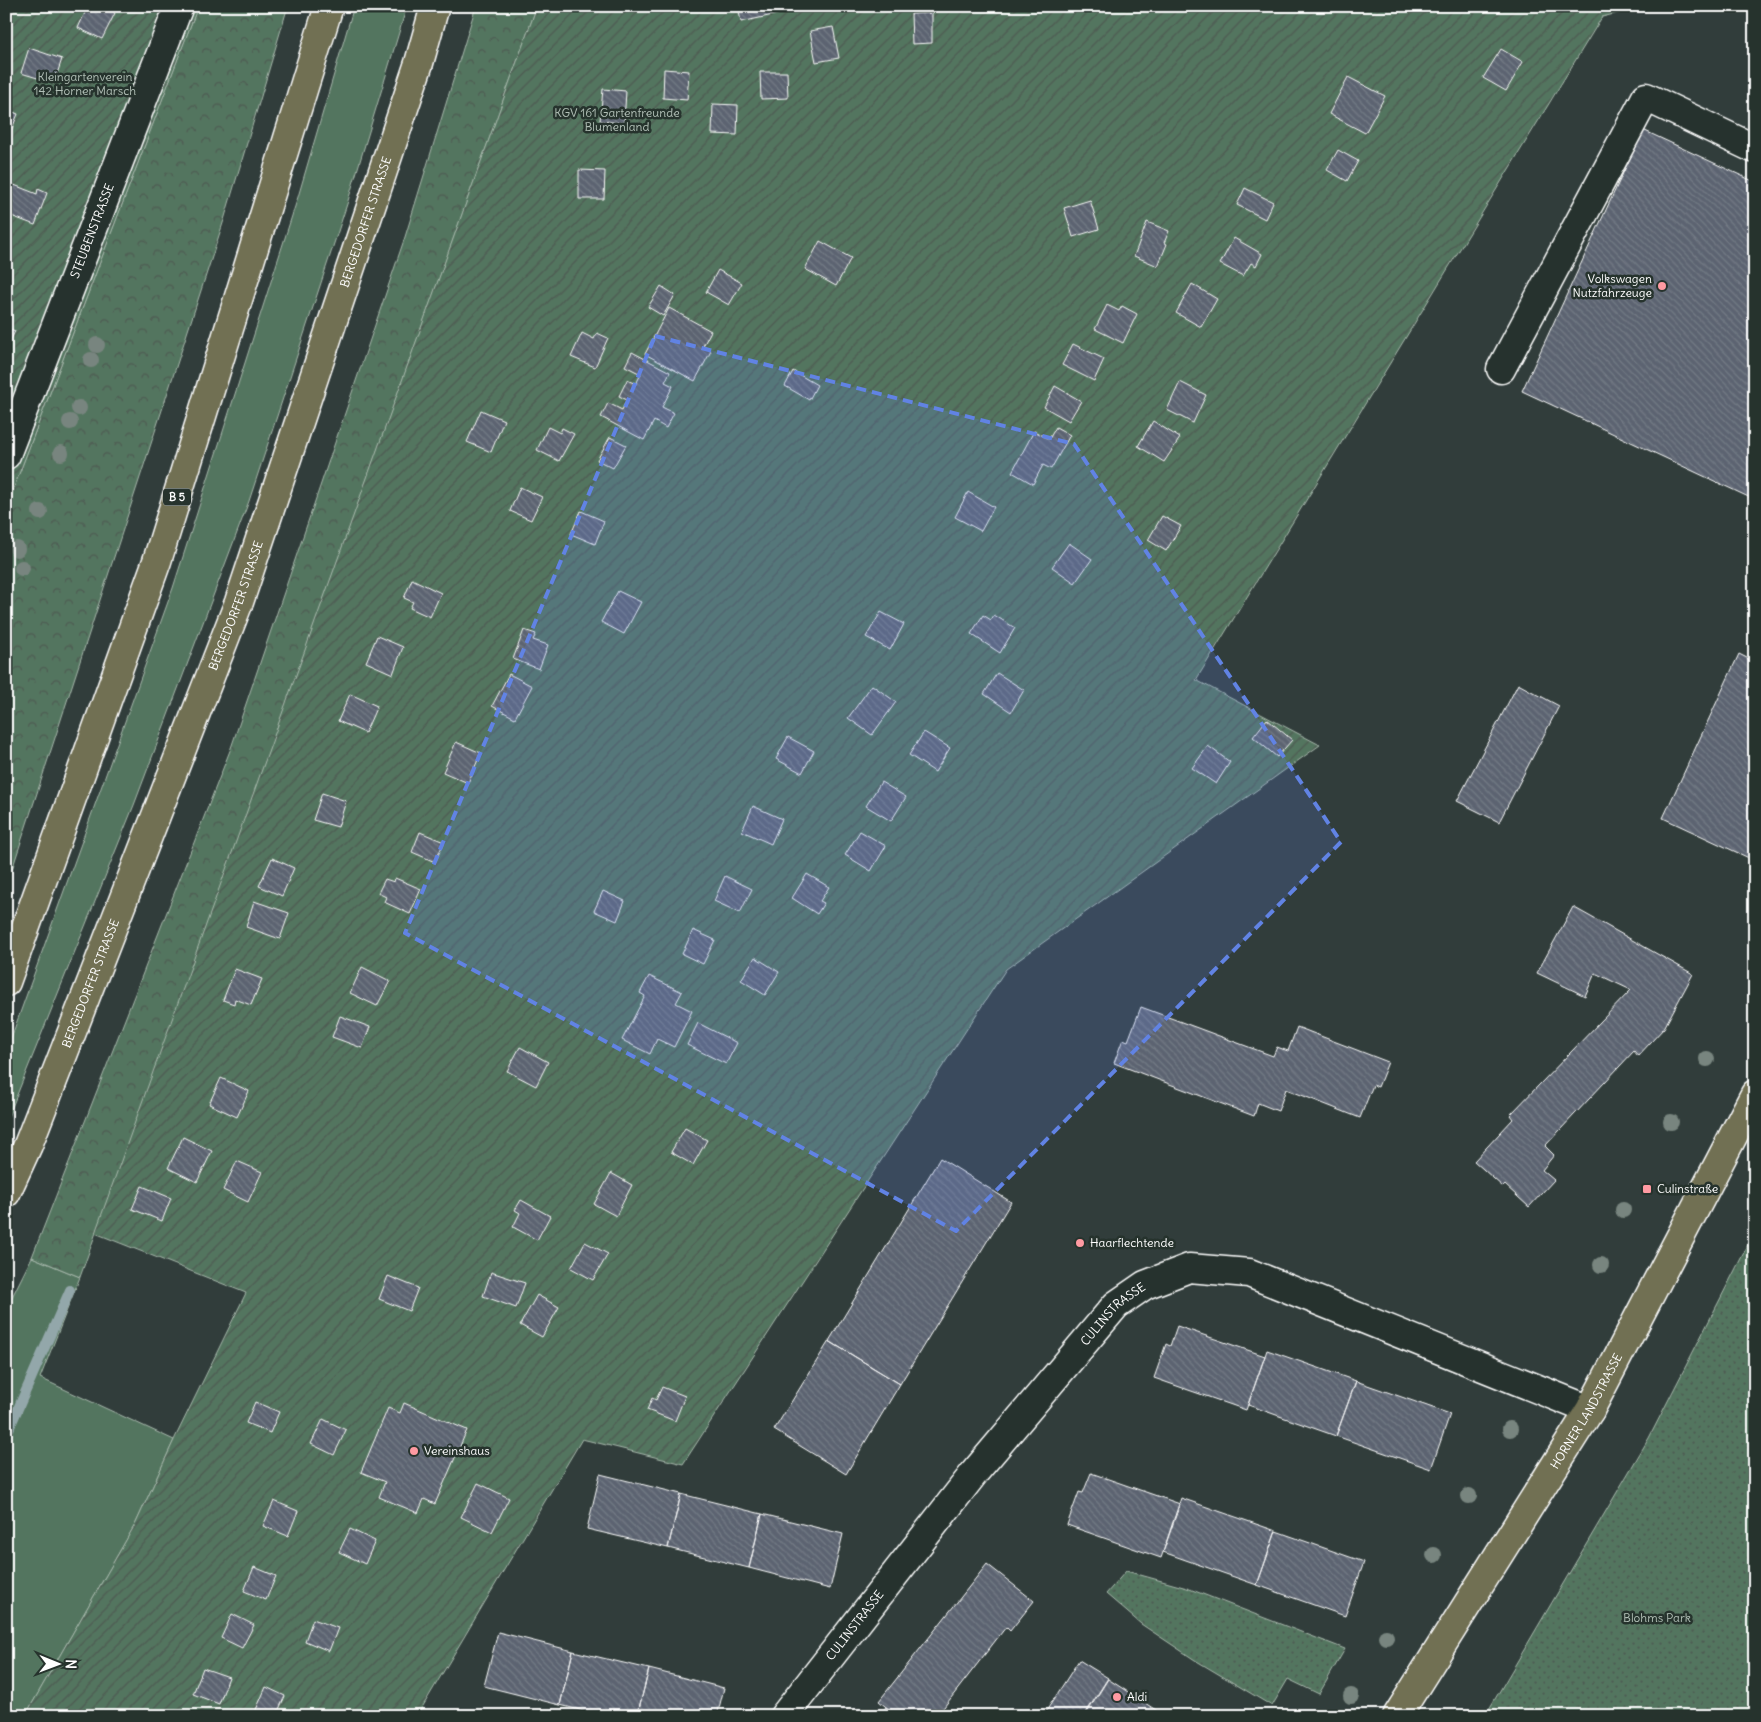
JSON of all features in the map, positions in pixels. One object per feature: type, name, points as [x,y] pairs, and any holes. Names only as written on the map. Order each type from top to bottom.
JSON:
[{"type":"main road","name":"B 5","points":[[6,982],[157,561],[329,6]]},
{"type":"main road","name":"BERGEDORFER STRASSE","points":[[6,1194],[28,1145],[239,602],[419,63],[435,6]]},
{"type":"main road","name":"HORNER LANDSTRASSE","points":[[1397,1716],[1590,1410],[1755,1094]]},
{"type":"street","name":"STEUBENSTRASSE","points":[[6,455],[179,6]]},
{"type":"street","points":[[1501,369],[1646,97],[1755,149]]},
{"type":"street","name":"CULINSTRASSE","points":[[784,1716],[965,1485],[1116,1305],[1145,1285],[1189,1268],[1249,1273],[1590,1410]]},
{"type":"highlighted area","points":[[655,336],[1074,444],[1341,842],[956,1231],[405,933]]},
{"type":"green space","name":"Kleingartenverein 142 Horner Marsch","points":[[6,6],[198,6],[6,508]]},
{"type":"green space","points":[[198,6],[288,6],[224,220],[6,888],[6,508]]},
{"type":"green space","points":[[354,6],[407,6],[347,204],[249,501],[134,805],[6,1122],[6,1052],[173,588],[298,197]]},
{"type":"green space","points":[[476,6],[537,6],[80,1277],[32,1257],[231,748],[405,237]]},
{"type":"green space","name":"KGV 161 Gartenfreunde Blumenland","points":[[537,6],[1647,6],[1602,17],[1196,680],[1320,745],[1006,969],[683,1464],[582,1439],[417,1716],[25,1716],[136,1523],[174,1440],[246,1293],[95,1233]]},
{"type":"green space","name":"Blohms Park","points":[[1755,1231],[1755,1716],[1485,1716],[1649,1438]]},
{"type":"green space","points":[[32,1257],[80,1277],[40,1378],[174,1440],[136,1523],[25,1716],[6,1716],[6,1309]]},
{"type":"green space","points":[[1126,1571],[1187,1588],[1345,1649],[1319,1694],[1288,1679],[1272,1706],[1195,1660],[1141,1624],[1106,1594]]},
{"type":"building","points":[[88,6],[102,6],[115,13],[102,39],[78,28]]},
{"type":"building","points":[[738,6],[776,6],[778,14],[741,22]]},
{"type":"building","points":[[932,13],[932,43],[912,44],[911,14]]},
{"type":"building","points":[[833,27],[839,58],[816,62],[810,31]]},
{"type":"building","points":[[29,48],[62,59],[54,83],[21,73]]},
{"type":"building","points":[[1501,49],[1523,62],[1506,91],[1483,78]]},
{"type":"building","points":[[664,69],[689,71],[687,100],[663,98]]},
{"type":"building","points":[[760,72],[787,72],[788,98],[761,99]]},
{"type":"building","points":[[1348,77],[1385,96],[1365,133],[1329,114]]},
{"type":"building","points":[[603,89],[626,91],[624,123],[600,121]]},
{"type":"building","points":[[713,104],[738,105],[737,135],[712,134]]},
{"type":"building","points":[[6,109],[18,114],[8,138],[6,137]]},
{"type":"building","name":"Volkswagen Nutzfahrzeuge","points":[[1643,130],[1755,182],[1755,500],[1522,391]]},
{"type":"building","points":[[1338,150],[1358,161],[1347,181],[1327,170]]},
{"type":"building","points":[[579,170],[605,171],[604,199],[579,199]]},
{"type":"building","points":[[9,183],[37,194],[38,189],[47,193],[35,225],[6,214],[6,191]]},
{"type":"building","points":[[1245,188],[1273,202],[1265,219],[1237,205]]},
{"type":"building","points":[[1090,200],[1099,229],[1073,237],[1064,208]]},
{"type":"building","points":[[1147,222],[1169,231],[1164,243],[1167,244],[1158,266],[1134,256]]},
{"type":"building","points":[[1234,238],[1262,254],[1256,266],[1251,263],[1243,276],[1220,264]]},
{"type":"building","points":[[820,241],[851,258],[836,286],[805,269]]},
{"type":"building","points":[[718,270],[742,283],[729,305],[706,292]]},
{"type":"building","points":[[1192,284],[1217,299],[1201,327],[1176,313]]},
{"type":"building","points":[[661,286],[675,295],[663,316],[648,307]]},
{"type":"building","points":[[1107,305],[1119,311],[1122,306],[1137,314],[1123,343],[1095,329]]},
{"type":"building","points":[[669,308],[711,331],[703,346],[711,351],[695,381],[645,354]]},
{"type":"building","points":[[6,327],[15,331],[6,350]]},
{"type":"building","points":[[582,333],[594,339],[597,333],[608,338],[595,367],[571,357]]},
{"type":"building","points":[[1073,344],[1104,359],[1094,381],[1062,365]]},
{"type":"building","points":[[632,352],[670,372],[665,382],[673,386],[662,407],[674,413],[666,428],[654,421],[644,440],[601,417],[608,403],[622,410],[627,400],[619,396],[627,380],[636,384],[641,374],[625,366]]},
{"type":"building","points":[[793,371],[817,385],[809,400],[785,386]]},
{"type":"building","points":[[1180,382],[1206,395],[1193,423],[1167,410]]},
{"type":"building","points":[[1055,386],[1081,401],[1069,421],[1044,407]]},
{"type":"building","points":[[481,410],[504,420],[491,452],[467,442]]},
{"type":"building","points":[[1153,421],[1180,438],[1164,462],[1138,446]]},
{"type":"building","points":[[548,427],[560,433],[562,428],[574,434],[559,461],[537,450]]},
{"type":"building","points":[[1056,427],[1070,435],[1051,469],[1043,465],[1033,484],[1012,472],[1034,431],[1049,439]]},
{"type":"building","points":[[610,437],[626,445],[613,468],[597,460]]},
{"type":"building","points":[[520,487],[542,497],[531,520],[510,511]]},
{"type":"building","points":[[968,492],[994,507],[981,531],[955,517]]},
{"type":"building","points":[[581,511],[604,521],[595,544],[571,534]]},
{"type":"building","points":[[1162,516],[1181,526],[1166,551],[1148,540]]},
{"type":"building","points":[[1069,543],[1092,559],[1075,583],[1052,567]]},
{"type":"building","points":[[412,579],[441,593],[430,617],[410,608],[413,602],[404,598]]},
{"type":"building","points":[[618,591],[641,602],[624,634],[601,622]]},
{"type":"building","points":[[881,612],[904,624],[890,650],[866,637]]},
{"type":"building","points":[[983,615],[991,620],[994,615],[1015,628],[1000,653],[971,634]]},
{"type":"building","points":[[524,630],[536,634],[533,640],[548,645],[539,669],[513,659]]},
{"type":"building","points":[[377,636],[403,647],[393,674],[366,662]]},
{"type":"building","points":[[1739,654],[1755,662],[1755,845],[1749,858],[1663,818]]},
{"type":"building","points":[[997,673],[1024,690],[1011,712],[984,694]]},
{"type":"building","points":[[509,674],[532,686],[515,718],[492,706]]},
{"type":"building","points":[[1518,684],[1559,706],[1499,822],[1457,801]]},
{"type":"building","points":[[872,685],[896,702],[872,735],[848,718]]},
{"type":"building","points":[[350,694],[377,706],[365,733],[338,721]]},
{"type":"building","points":[[1267,719],[1292,740],[1277,757],[1253,737]]},
{"type":"building","points":[[924,732],[950,748],[935,772],[909,755]]},
{"type":"building","points":[[788,737],[814,751],[802,773],[776,759]]},
{"type":"building","points":[[456,742],[481,753],[468,783],[443,772]]},
{"type":"building","points":[[1208,746],[1230,762],[1216,784],[1192,768]]},
{"type":"building","points":[[881,782],[906,797],[891,821],[866,806]]},
{"type":"building","points":[[322,793],[346,801],[338,827],[313,820]]},
{"type":"building","points":[[753,806],[782,819],[771,844],[742,831]]},
{"type":"building","points":[[860,831],[886,846],[871,871],[845,855]]},
{"type":"building","points":[[420,832],[444,842],[435,862],[412,852]]},
{"type":"building","points":[[272,858],[294,868],[282,896],[259,886]]},
{"type":"building","points":[[807,874],[829,887],[820,901],[824,903],[817,914],[792,898]]},
{"type":"building","points":[[725,876],[752,889],[740,913],[714,901]]},
{"type":"building","points":[[395,878],[421,889],[410,914],[384,902],[386,897],[378,893],[385,879],[394,882]]},
{"type":"building","points":[[603,891],[625,901],[617,921],[594,911]]},
{"type":"building","points":[[254,901],[289,913],[280,939],[246,927]]},
{"type":"building","points":[[1573,907],[1693,974],[1664,1028],[1638,1056],[1634,1051],[1545,1146],[1554,1155],[1542,1170],[1554,1180],[1529,1207],[1474,1161],[1513,1119],[1510,1115],[1631,990],[1595,973],[1585,996],[1537,973]]},
{"type":"building","points":[[693,930],[715,940],[703,964],[682,954]]},
{"type":"building","points":[[755,957],[779,972],[765,995],[741,980]]},
{"type":"building","points":[[362,967],[390,981],[377,1006],[350,993]]},
{"type":"building","points":[[235,969],[262,979],[251,1005],[235,999],[234,1004],[223,1000]]},
{"type":"building","points":[[649,976],[682,992],[676,1003],[692,1011],[674,1047],[657,1039],[650,1054],[622,1040],[645,996],[640,993]]},
{"type":"building","points":[[1141,1007],[1273,1056],[1277,1047],[1288,1051],[1297,1027],[1388,1062],[1378,1087],[1373,1085],[1360,1118],[1286,1089],[1278,1111],[1258,1103],[1254,1116],[1114,1063],[1123,1039],[1128,1041]]},
{"type":"building","points":[[340,1016],[370,1027],[362,1048],[332,1037]]},
{"type":"building","points":[[698,1023],[737,1043],[726,1064],[687,1045]]},
{"type":"building","points":[[520,1047],[548,1062],[536,1086],[507,1071]]},
{"type":"building","points":[[221,1078],[249,1091],[237,1117],[209,1104]]},
{"type":"building","points":[[685,1128],[707,1140],[693,1165],[671,1152]]},
{"type":"building","points":[[183,1137],[212,1151],[197,1182],[168,1168]]},
{"type":"building","points":[[940,1158],[1011,1202],[900,1384],[829,1341]]},
{"type":"building","points":[[237,1161],[262,1172],[248,1202],[223,1190]]},
{"type":"building","points":[[611,1173],[632,1185],[616,1216],[594,1204]]},
{"type":"building","points":[[142,1186],[171,1198],[162,1221],[132,1209]]},
{"type":"building","points":[[521,1200],[550,1216],[537,1240],[513,1227],[520,1213],[515,1210]]},
{"type":"building","points":[[585,1242],[608,1254],[593,1280],[571,1268]]},
{"type":"building","points":[[491,1272],[525,1283],[516,1308],[483,1296]]},
{"type":"building","points":[[388,1276],[418,1288],[409,1311],[379,1299]]},
{"type":"building","points":[[537,1295],[559,1307],[542,1337],[520,1325]]},
{"type":"building","points":[[1177,1326],[1265,1356],[1246,1410],[1154,1378],[1166,1344],[1170,1346]]},
{"type":"building","points":[[829,1341],[900,1384],[846,1474],[774,1430]]},
{"type":"building","points":[[1267,1350],[1356,1381],[1336,1436],[1248,1405]]},
{"type":"building","points":[[1356,1381],[1450,1414],[1431,1469],[1336,1436]]},
{"type":"building","points":[[662,1387],[685,1396],[675,1421],[647,1410],[652,1398],[656,1400]]},
{"type":"building","points":[[255,1402],[279,1412],[270,1433],[246,1423]]},
{"type":"building","name":"Vereinshaus","points":[[404,1403],[467,1430],[435,1504],[424,1499],[418,1513],[379,1497],[385,1482],[361,1472],[388,1408],[400,1413]]},
{"type":"building","points":[[323,1419],[346,1430],[334,1455],[311,1444]]},
{"type":"building","points":[[1091,1473],[1180,1504],[1161,1558],[1067,1525],[1079,1492],[1083,1493]]},
{"type":"building","points":[[600,1474],[681,1494],[668,1548],[587,1529]]},
{"type":"building","points":[[478,1483],[509,1498],[492,1532],[461,1517]]},
{"type":"building","points":[[681,1494],[762,1514],[749,1568],[668,1548]]},
{"type":"building","points":[[1181,1498],[1276,1531],[1257,1585],[1163,1552]]},
{"type":"building","points":[[274,1501],[298,1511],[288,1536],[263,1526]]},
{"type":"building","points":[[762,1514],[843,1534],[830,1589],[749,1568]]},
{"type":"building","points":[[350,1529],[375,1541],[365,1564],[339,1552]]},
{"type":"building","points":[[1276,1531],[1364,1562],[1345,1616],[1257,1585]]},
{"type":"building","points":[[987,1564],[1034,1601],[1010,1631],[1006,1627],[937,1716],[897,1716],[879,1701]]},
{"type":"building","points":[[254,1567],[276,1576],[266,1600],[244,1591]]},
{"type":"building","points":[[232,1614],[254,1625],[242,1648],[221,1638]]},
{"type":"building","points":[[313,1619],[338,1628],[329,1651],[305,1641]]},
{"type":"building","points":[[498,1632],[573,1651],[560,1705],[484,1686]]},
{"type":"building","points":[[573,1651],[649,1669],[637,1716],[604,1716],[560,1705]]},
{"type":"building","points":[[1079,1660],[1108,1678],[1084,1716],[1043,1716]]},
{"type":"building","points":[[203,1668],[229,1677],[219,1704],[193,1694]]},
{"type":"building","points":[[649,1669],[724,1688],[717,1716],[637,1716]]},
{"type":"building","name":"Aldi","points":[[1108,1679],[1165,1716],[1085,1716]]},
{"type":"building","points":[[266,1687],[285,1696],[276,1716],[263,1716],[255,1712]]},
{"type":"building","points":[[886,1707],[897,1716],[879,1716]]},
{"type":"waterway","points":[[6,1436],[70,1290]]},
{"type":"place","name":"Volkswagen Nutzfahrzeuge","points":[[1662,286]]},
{"type":"place","name":"Culinstraße","points":[[1647,1189]]},
{"type":"place","name":"Haarflechtende","points":[[1080,1243]]},
{"type":"place","name":"Vereinshaus","points":[[414,1451]]},
{"type":"place","name":"Aldi","points":[[1117,1697]]}]
